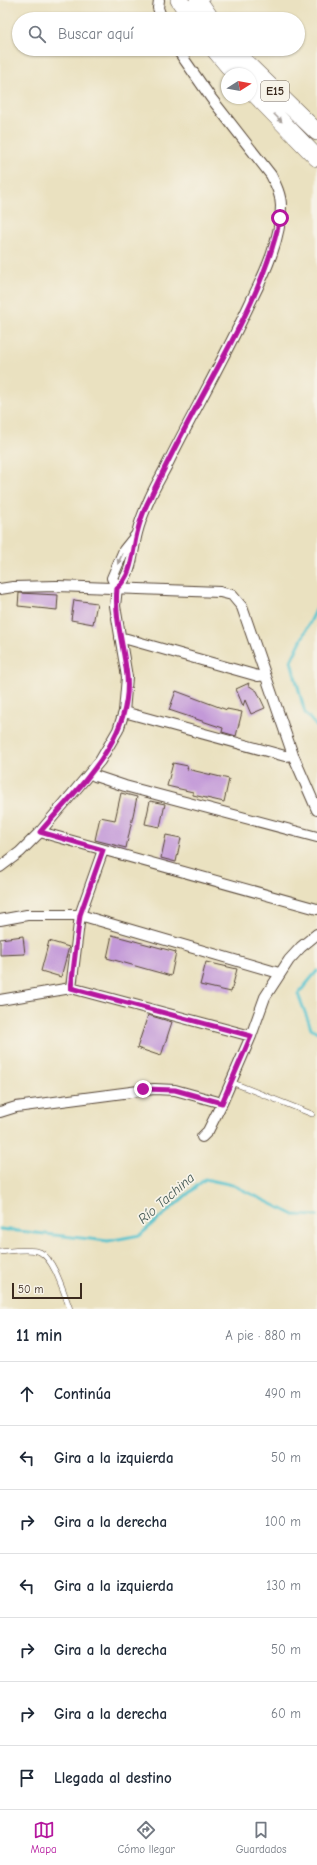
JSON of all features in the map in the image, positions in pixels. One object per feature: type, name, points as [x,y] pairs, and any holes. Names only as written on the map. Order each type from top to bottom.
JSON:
[{"type":"highway","points":[[179,0],[187,12]]},
{"type":"highway","points":[[198,0],[206,12]]},
{"type":"highway","points":[[220,56],[230,68]]},
{"type":"highway","name":"E15","points":[[240,56],[317,132]]},
{"type":"highway","name":"E15","points":[[257,96],[317,158]]},
{"type":"street","points":[[159,0],[158,8],[159,12]]},
{"type":"street","points":[[0,867],[20,852],[40,832],[91,772],[110,746],[118,730],[124,712],[127,677],[116,606],[117,588],[112,578],[124,550],[137,533],[150,498],[199,402],[228,351],[259,284],[271,253],[280,218],[281,205],[279,194],[271,175],[211,98],[182,56]]},
{"type":"street","points":[[0,589],[13,587],[57,586],[220,592],[232,595],[242,607],[293,755],[317,810]]},
{"type":"street","points":[[120,638],[258,676],[265,675]]},
{"type":"street","points":[[124,712],[285,756],[293,755]]},
{"type":"street","points":[[91,772],[95,776],[125,786],[317,836]]},
{"type":"street","points":[[40,832],[317,909]]},
{"type":"street","points":[[71,988],[80,915],[103,850]]},
{"type":"street","points":[[0,920],[27,915],[80,915],[279,973]]},
{"type":"street","points":[[202,1137],[208,1130],[222,1103],[251,1036],[265,997],[279,973],[301,946],[317,934]]},
{"type":"street","points":[[0,1000],[71,988],[251,1036]]},
{"type":"street","points":[[0,1112],[16,1107],[143,1089],[175,1090],[222,1103]]},
{"type":"lane","points":[[231,1082],[312,1114]]},
{"type":"lane","points":[[0,1252],[40,1252],[50,1262],[70,1309]]},
{"type":"building","points":[[19,593],[58,595],[57,610],[18,606]]},
{"type":"building","points":[[74,600],[97,603],[93,624],[71,620]]},
{"type":"building","points":[[249,683],[248,685],[257,691],[265,708],[251,714],[245,700],[243,706],[236,689]]},
{"type":"building","points":[[176,691],[227,710],[242,712],[236,736],[222,732],[223,728],[169,710]]},
{"type":"building","points":[[173,763],[188,766],[187,769],[229,779],[224,802],[193,795],[193,792],[167,786]]},
{"type":"building","points":[[121,793],[137,797],[126,848],[95,840],[100,817],[115,820]]},
{"type":"building","points":[[150,801],[165,804],[160,827],[145,824]]},
{"type":"building","points":[[166,835],[181,838],[176,862],[161,858]]},
{"type":"building","points":[[112,935],[176,952],[171,976],[107,958]]},
{"type":"building","points":[[23,936],[25,954],[0,955],[0,939]]},
{"type":"building","points":[[49,941],[69,947],[61,977],[41,971]]},
{"type":"building","points":[[206,962],[237,969],[231,992],[200,985]]},
{"type":"building","points":[[148,1015],[172,1022],[161,1056],[137,1048]]},
{"type":"waterway","name":"Río Tachina","points":[[317,608],[291,661],[305,713],[317,727]]},
{"type":"waterway","name":"Río Tachina","points":[[317,971],[298,994],[311,1028],[317,1032]]},
{"type":"waterway","name":"Río Tachina","points":[[0,1229],[108,1241],[140,1235],[205,1179],[233,1185],[294,1215],[317,1216]]},
{"type":"route","points":[[143,1089],[175,1090],[222,1103],[251,1036],[71,988],[80,915],[103,850],[40,832],[100,761],[118,730],[124,712],[127,677],[116,606],[117,588],[125,582],[134,554],[137,533],[150,498],[182,434],[228,351],[259,284],[271,253],[280,218]]}]
